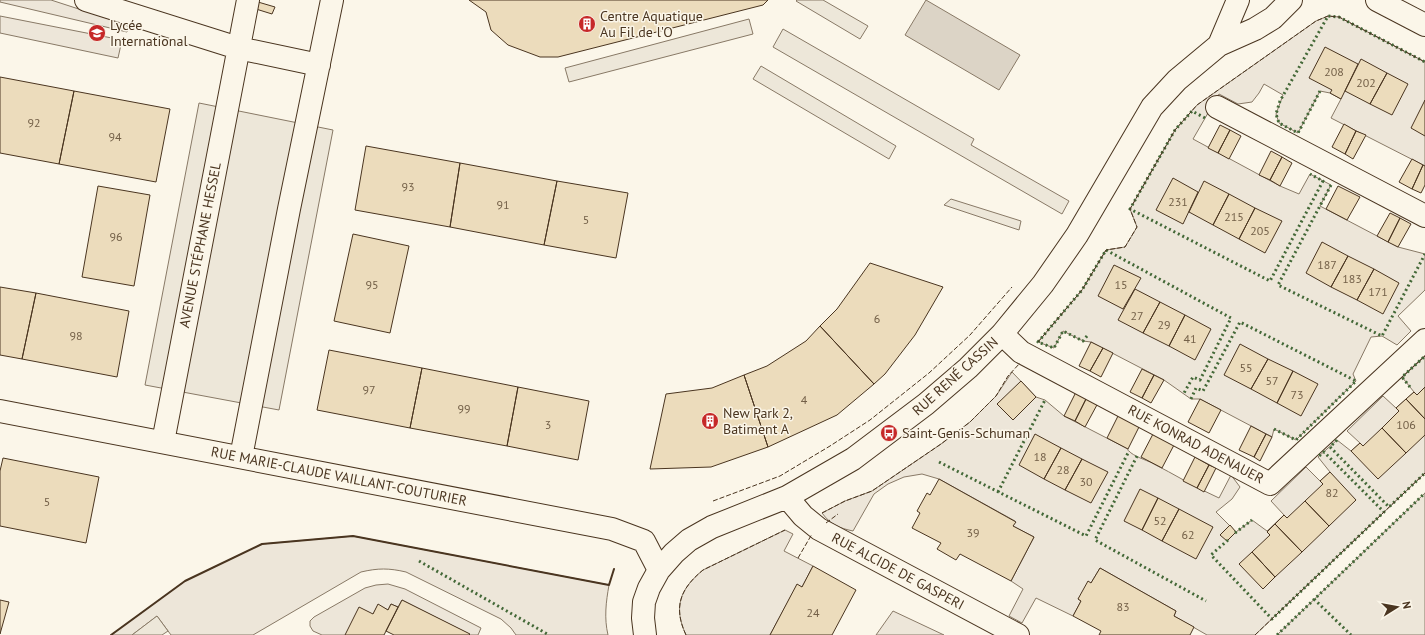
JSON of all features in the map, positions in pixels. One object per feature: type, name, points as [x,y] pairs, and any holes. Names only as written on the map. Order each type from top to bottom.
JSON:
[{"type":"street","points":[[86,0],[238,48],[319,65]]},
{"type":"street","name":"AVENUE STÉPHANE HESSEL","points":[[163,442],[248,0]]},
{"type":"street","points":[[241,457],[287,216],[332,0]]},
{"type":"street","name":"RUE RENÉ CASSIN","points":[[1218,45],[1238,0]]},
{"type":"street","name":"RUE RENÉ CASSIN","points":[[645,635],[643,618],[644,602],[649,588],[659,570],[674,553],[695,537],[712,527],[787,497],[853,459],[926,404],[968,368],[1002,334],[1043,284],[1077,235],[1152,107],[1177,80],[1218,45],[1255,29],[1273,18],[1291,0]]},
{"type":"street","points":[[1377,0],[1425,25]]},
{"type":"street","points":[[1217,107],[1425,216]]},
{"type":"street","name":"RUE KONRAD ADENAUER","points":[[1002,334],[1021,352],[1270,484],[1425,340]]},
{"type":"street","name":"RUE MARIE-CLAUDE VAILLANT-COUTURIER","points":[[0,411],[612,529],[644,541],[659,570]]},
{"type":"street","name":"RUE ALCIDE DE GASPERI","points":[[787,497],[804,516],[819,529],[1018,635]]},
{"type":"shaded area","points":[[0,0],[51,0],[128,25],[127,32],[0,2]]},
{"type":"shaded area","points":[[823,0],[868,26],[860,39],[796,1]]},
{"type":"shaded area","points":[[926,0],[1020,55],[999,90],[905,35]]},
{"type":"shaded area","points":[[0,16],[122,40],[118,58],[0,33]]},
{"type":"shaded area","points":[[1328,16],[1339,17],[1425,62],[1425,166],[1331,118],[1341,99],[1330,93],[1320,91],[1298,133],[1279,123],[1276,114],[1283,95],[1264,84],[1252,102],[1238,104],[1219,94],[1193,139],[1280,186],[1299,194],[1310,174],[1331,185],[1320,206],[1398,247],[1425,254],[1425,290],[1398,316],[1411,331],[1397,345],[1382,336],[1371,337],[1353,374],[1356,381],[1296,440],[1274,429],[1272,437],[1200,399],[1191,399],[1164,380],[1091,342],[1083,341],[1063,331],[1054,348],[1038,342],[1082,290],[1106,250],[1125,247],[1137,227],[1130,209],[1175,130],[1197,105],[1316,21]]},
{"type":"shaded area","points":[[749,19],[753,34],[569,82],[565,68]]},
{"type":"shaded area","points":[[783,29],[974,139],[971,145],[1069,201],[1062,214],[773,47]]},
{"type":"shaded area","points":[[761,66],[896,146],[889,159],[753,79]]},
{"type":"shaded area","points":[[199,103],[333,130],[279,410],[145,385]]},
{"type":"shaded area","points":[[951,199],[1021,221],[1019,230],[944,205]]},
{"type":"shaded area","points":[[1425,356],[1425,473],[1255,635],[1207,635],[1174,616],[1176,611],[1100,568],[1091,583],[1078,599],[1081,601],[1073,616],[1036,598],[1022,623],[1009,616],[1023,589],[1011,581],[1034,537],[1013,526],[1015,521],[939,479],[922,474],[904,477],[888,484],[874,494],[853,531],[836,525],[822,513],[845,501],[872,491],[941,444],[970,422],[996,396],[1012,372],[1036,397],[1045,400],[1064,416],[1128,449],[1128,451],[1133,455],[1152,463],[1210,494],[1219,498],[1231,475],[1240,487],[1232,499],[1216,512],[1236,532],[1252,520],[1267,531],[1284,515],[1271,501],[1306,467],[1320,481],[1330,472],[1318,457],[1337,440],[1351,451],[1360,443],[1347,431],[1383,396],[1396,408],[1414,392],[1402,377]]},
{"type":"shaded area","points":[[1425,493],[1425,635],[1277,635]]},
{"type":"shaded area","points":[[785,530],[793,534],[784,551],[813,566],[802,587],[797,585],[770,635],[686,635],[680,616],[681,599],[689,584],[695,577],[703,570]]},
{"type":"shaded area","points":[[353,536],[609,585],[606,610],[608,635],[516,635],[501,619],[406,572],[384,569],[361,572],[253,635],[171,635],[157,616],[132,635],[111,635],[185,581],[262,544]]},
{"type":"shaded area","points":[[388,584],[405,589],[481,628],[478,635],[469,635],[402,600],[398,607],[391,604],[388,610],[378,605],[373,614],[345,635],[322,635],[313,631],[310,626],[310,621],[314,617],[365,588]]},
{"type":"shaded area","points":[[893,611],[944,635],[876,635]]},
{"type":"shaded area","points":[[157,616],[168,631],[162,635],[132,635]]},
{"type":"building","name":"Centre Aquatique Au Fil de l'O","points":[[469,0],[768,0],[763,5],[558,57],[540,57],[508,45],[491,30],[486,12]]},
{"type":"building","points":[[258,2],[275,7],[272,14],[256,9]]},
{"type":"building","points":[[1325,47],[1358,64],[1341,99],[1330,93],[1332,90],[1309,78]]},
{"type":"building","points":[[1361,59],[1387,73],[1370,104],[1345,91]]},
{"type":"building","points":[[1387,73],[1408,84],[1392,115],[1370,104]]},
{"type":"building","points":[[0,77],[74,91],[59,164],[0,153]]},
{"type":"building","points":[[74,91],[170,109],[156,182],[59,164]]},
{"type":"building","points":[[1425,100],[1425,136],[1411,128]]},
{"type":"building","points":[[1344,124],[1356,131],[1345,154],[1332,147]]},
{"type":"building","points":[[1220,125],[1230,130],[1218,153],[1208,148]]},
{"type":"building","points":[[1230,130],[1241,136],[1229,159],[1218,153]]},
{"type":"building","points":[[1356,131],[1366,135],[1353,159],[1345,154]]},
{"type":"building","points":[[366,146],[460,163],[450,227],[355,210]]},
{"type":"building","points":[[1271,151],[1282,157],[1270,180],[1259,175]]},
{"type":"building","points":[[1282,157],[1292,163],[1280,186],[1270,180]]},
{"type":"building","points":[[1412,159],[1423,165],[1412,189],[1399,182]]},
{"type":"building","points":[[460,163],[557,181],[544,245],[450,227]]},
{"type":"building","points":[[1423,165],[1425,166],[1425,185],[1421,193],[1412,189]]},
{"type":"building","points":[[1173,178],[1198,192],[1183,224],[1156,210]]},
{"type":"building","points":[[557,181],[628,193],[616,258],[544,245]]},
{"type":"building","points":[[1204,181],[1229,194],[1213,225],[1189,212]]},
{"type":"building","points":[[98,186],[150,195],[134,286],[82,277]]},
{"type":"building","points":[[1338,186],[1360,197],[1347,220],[1326,209]]},
{"type":"building","points":[[1229,194],[1255,208],[1239,239],[1213,225]]},
{"type":"building","points":[[1255,208],[1282,221],[1265,253],[1239,239]]},
{"type":"building","points":[[1390,213],[1400,218],[1388,242],[1377,236]]},
{"type":"building","points":[[1400,218],[1411,224],[1398,247],[1388,242]]},
{"type":"building","points":[[353,234],[409,246],[390,333],[334,321]]},
{"type":"building","points":[[1322,242],[1348,256],[1331,287],[1306,273]]},
{"type":"building","points":[[1348,256],[1374,269],[1357,300],[1331,287]]},
{"type":"building","points":[[870,263],[943,287],[915,335],[885,374],[874,384],[820,326],[837,309]]},
{"type":"building","points":[[1114,265],[1141,278],[1123,309],[1098,296]]},
{"type":"building","points":[[1374,269],[1399,283],[1383,314],[1357,300]]},
{"type":"building","points":[[0,287],[36,293],[22,359],[0,355]]},
{"type":"building","points":[[1135,289],[1160,302],[1143,333],[1118,320]]},
{"type":"building","points":[[36,293],[129,311],[117,377],[22,359]]},
{"type":"building","points":[[1160,302],[1185,315],[1169,346],[1143,333]]},
{"type":"building","points":[[1185,315],[1211,329],[1195,360],[1169,346]]},
{"type":"building","points":[[820,326],[874,384],[837,415],[768,447],[744,375],[767,366],[806,341]]},
{"type":"building","points":[[1091,342],[1103,348],[1090,371],[1079,366]]},
{"type":"building","points":[[1240,344],[1268,359],[1251,389],[1224,375]]},
{"type":"building","points":[[1103,348],[1113,353],[1101,377],[1090,371]]},
{"type":"building","points":[[329,350],[422,368],[410,428],[317,410]]},
{"type":"building","points":[[1268,359],[1293,371],[1277,403],[1251,389]]},
{"type":"building","points":[[422,368],[518,387],[507,446],[410,428]]},
{"type":"building","points":[[1142,369],[1154,375],[1142,398],[1130,392]]},
{"type":"building","points":[[1293,371],[1318,384],[1301,416],[1277,403]]},
{"type":"building","name":"New Park 2, Batiment A","points":[[744,375],[768,447],[711,467],[650,469],[666,394],[712,388]]},
{"type":"building","points":[[1154,375],[1164,380],[1151,403],[1142,398]]},
{"type":"building","points":[[1021,381],[1036,397],[1013,420],[997,404]]},
{"type":"building","points":[[518,387],[589,401],[578,460],[507,446]]},
{"type":"building","points":[[1425,387],[1425,419],[1406,399],[1414,392],[1417,395]]},
{"type":"building","points":[[1076,392],[1087,397],[1075,421],[1064,416]]},
{"type":"building","points":[[1087,397],[1098,403],[1085,427],[1075,421]]},
{"type":"building","points":[[1200,399],[1221,410],[1209,433],[1188,422]]},
{"type":"building","points":[[1406,399],[1425,419],[1425,435],[1406,453],[1382,428],[1399,411],[1396,408]]},
{"type":"building","points":[[1119,414],[1140,425],[1128,449],[1107,438]]},
{"type":"building","points":[[1251,426],[1266,434],[1254,457],[1239,450]]},
{"type":"building","points":[[1382,428],[1406,453],[1378,479],[1351,451],[1360,443],[1363,446]]},
{"type":"building","points":[[1035,434],[1061,448],[1044,479],[1019,465]]},
{"type":"building","points":[[1153,434],[1174,445],[1162,468],[1141,457]]},
{"type":"building","points":[[1266,434],[1272,437],[1260,461],[1254,457]]},
{"type":"building","points":[[1061,448],[1082,459],[1065,490],[1044,479]]},
{"type":"building","points":[[1195,457],[1209,465],[1197,488],[1183,481]]},
{"type":"building","points":[[3,458],[99,477],[86,543],[0,526],[0,471]]},
{"type":"building","points":[[1082,459],[1108,472],[1091,503],[1065,490]]},
{"type":"building","points":[[1209,465],[1216,468],[1204,492],[1197,488]]},
{"type":"building","points":[[1330,472],[1356,500],[1329,526],[1305,501],[1323,484],[1320,481]]},
{"type":"building","points":[[939,479],[1016,522],[1013,526],[1034,537],[1011,581],[960,554],[956,560],[937,549],[941,543],[912,528],[920,513],[917,511],[927,493],[930,495]]},
{"type":"building","points":[[1140,489],[1158,498],[1142,530],[1124,521]]},
{"type":"building","points":[[1158,498],[1179,509],[1162,541],[1142,530]]},
{"type":"building","points":[[1305,501],[1329,526],[1302,552],[1275,524],[1284,515],[1287,518]]},
{"type":"building","points":[[1179,509],[1213,527],[1196,559],[1162,541]]},
{"type":"building","points":[[1275,524],[1302,552],[1275,577],[1252,552],[1270,535],[1267,532]]},
{"type":"building","points":[[1230,525],[1236,532],[1227,541],[1220,535]]},
{"type":"building","points":[[1252,552],[1275,577],[1263,589],[1239,564]]},
{"type":"building","points":[[813,566],[856,590],[832,635],[770,635],[797,584],[802,587]]},
{"type":"building","points":[[1100,568],[1176,611],[1174,616],[1194,627],[1190,635],[1099,635],[1101,631],[1073,616],[1081,601],[1078,599],[1088,581],[1091,583]]},
{"type":"building","points":[[0,600],[9,602],[0,634]]},
{"type":"building","points":[[402,600],[470,634],[394,635],[386,631]]},
{"type":"building","points":[[378,604],[388,610],[391,604],[398,607],[384,635],[345,635],[359,607],[373,614]]},
{"type":"hedge","points":[[1320,91],[1298,133],[1279,123],[1276,114],[1280,101],[1328,16],[1339,17],[1425,62]]},
{"type":"hedge","points":[[1205,118],[1192,111],[1175,130],[1130,209],[1270,281],[1323,181],[1310,174]]},
{"type":"hedge","points":[[1331,185],[1278,285],[1382,336],[1425,254]]},
{"type":"hedge","points":[[1087,336],[1083,341],[1063,331],[1054,348],[1038,342],[1082,290],[1106,250],[1231,318],[1200,380],[1193,377],[1184,393]]},
{"type":"hedge","points":[[1191,399],[1196,388],[1203,391],[1240,322],[1356,381],[1296,440],[1274,429]]},
{"type":"hedge","points":[[1410,387],[1402,377],[1425,356]]},
{"type":"hedge","points":[[998,492],[1045,400]]},
{"type":"hedge","points":[[1337,440],[1330,447],[1389,507],[1425,473]]},
{"type":"hedge","points":[[939,462],[1086,536],[1129,451]]},
{"type":"hedge","points":[[1228,540],[1211,555],[1272,619],[1384,512],[1324,452],[1318,457]]},
{"type":"hedge","points":[[1137,456],[1095,540],[1206,601]]},
{"type":"hedge","points":[[1277,635],[1425,493]]},
{"type":"hedge","points":[[1235,533],[1252,520]]},
{"type":"hedge","points":[[419,561],[549,635]]},
{"type":"hedge","points":[[1314,599],[1351,635]]},
{"type":"fence","points":[[1038,342],[1082,290],[1106,250],[1125,247],[1137,227],[1130,209],[1175,130],[1197,105],[1316,21],[1328,16],[1339,17],[1425,62]]},
{"type":"fence","points":[[713,501],[780,476],[870,420],[929,373],[970,335],[1012,287]]},
{"type":"fence","points":[[822,513],[845,501],[872,491],[941,444],[970,422],[996,396],[1008,376],[1020,363]]},
{"type":"fence","points":[[1255,635],[1425,473]]},
{"type":"fence","points":[[826,523],[838,514]]},
{"type":"fence","points":[[686,635],[680,616],[681,599],[689,584],[695,577],[703,570],[785,530]]},
{"type":"fence","points":[[798,558],[812,534]]},
{"type":"wall","points":[[111,635],[185,581],[262,544],[353,536],[609,585],[614,569]]},
{"type":"place","name":"Centre Aquatique Au Fil de l'O","points":[[587,24]]},
{"type":"place","name":"Lycée International","points":[[97,33]]},
{"type":"place","name":"New Park 2, Batiment A","points":[[710,421]]},
{"type":"place","name":"Saint-Genis-Schuman","points":[[889,433]]}]
